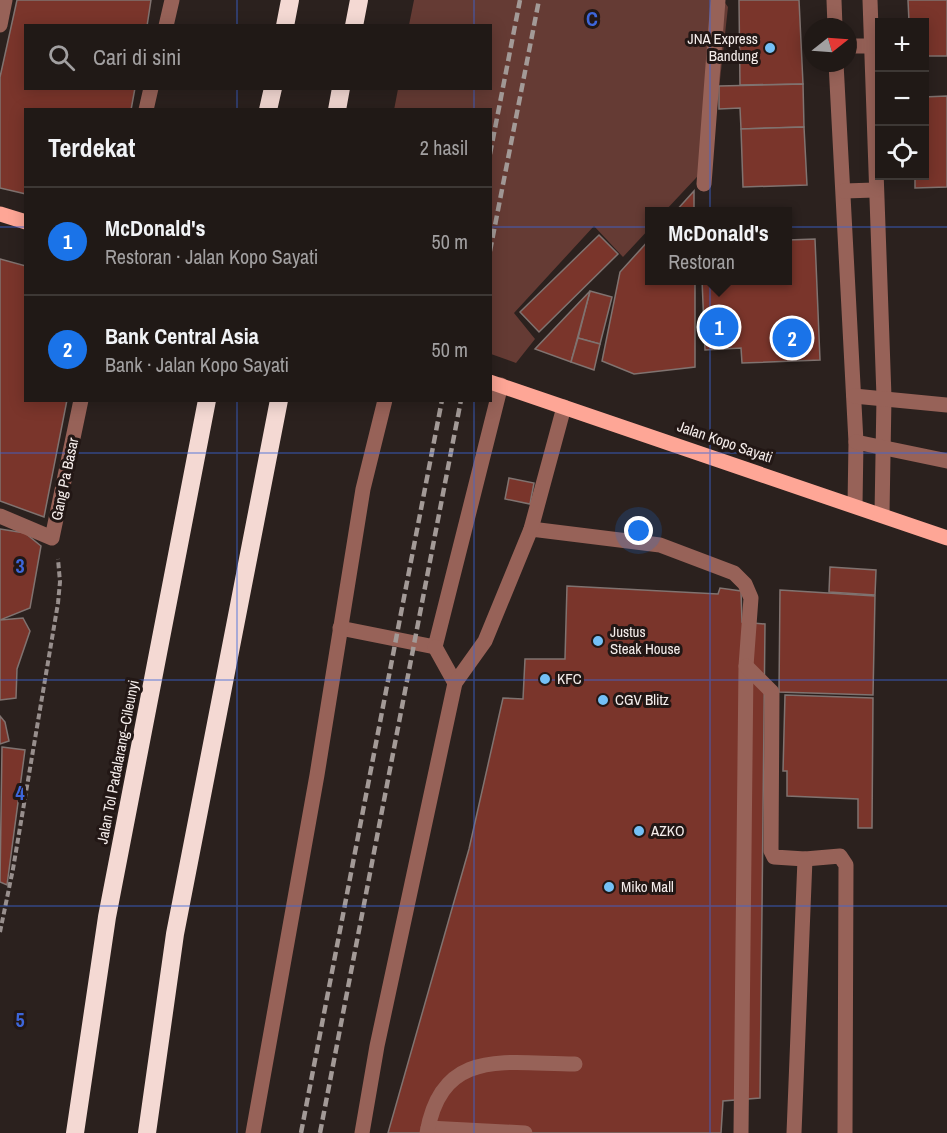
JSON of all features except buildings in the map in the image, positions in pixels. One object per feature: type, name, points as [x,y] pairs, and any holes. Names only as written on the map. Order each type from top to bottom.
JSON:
[{"type":"highway","points":[[285,24],[290,0]]},
{"type":"highway","points":[[354,24],[358,0]]},
{"type":"highway","points":[[268,108],[273,90]]},
{"type":"highway","points":[[337,108],[341,90]]},
{"type":"highway","name":"Jalan Tol Padalarang–Cileunyi","points":[[75,1133],[106,917],[207,402]]},
{"type":"highway","points":[[147,1133],[175,934],[279,402]]},
{"type":"main road","points":[[0,214],[24,221]]},
{"type":"main road","name":"Jalan Kopo Sayati","points":[[496,383],[947,538]]},
{"type":"street","points":[[0,25],[5,0]]},
{"type":"street","points":[[166,24],[172,0]]},
{"type":"street","points":[[704,184],[718,0]]},
{"type":"street","points":[[834,0],[835,18]]},
{"type":"street","points":[[870,0],[884,397],[882,514]]},
{"type":"street","points":[[857,46],[871,46]]},
{"type":"street","points":[[837,72],[856,442],[855,505]]},
{"type":"street","points":[[146,108],[151,90]]},
{"type":"street","points":[[844,191],[875,190]]},
{"type":"street","points":[[492,400],[496,383]]},
{"type":"street","points":[[854,396],[884,397],[947,405]]},
{"type":"street","name":"Gang Pa Basar","points":[[0,516],[52,538],[81,402]]},
{"type":"street","points":[[253,1133],[363,489],[385,402]]},
{"type":"street","points":[[455,683],[435,647],[492,402]]},
{"type":"street","points":[[362,1133],[377,1046],[455,683],[485,641],[531,530],[564,407]]},
{"type":"street","points":[[856,442],[947,461]]},
{"type":"street","points":[[531,530],[660,545],[734,573],[745,584],[751,598],[746,666],[741,1133]]},
{"type":"street","points":[[340,628],[435,647]]},
{"type":"street","points":[[746,666],[772,692],[771,851],[774,857],[781,859],[840,856],[846,866],[845,1133]]},
{"type":"street","points":[[794,1133],[806,859]]},
{"type":"street","points":[[525,1133],[428,1131],[437,1098],[443,1086],[464,1071],[484,1064],[575,1064]]},
{"type":"path","points":[[0,932],[13,869],[58,603],[60,573],[52,538]]},
{"type":"shaded area","points":[[414,0],[723,0],[728,7],[711,162],[669,207],[645,207],[645,233],[623,257],[594,226],[514,313],[535,339],[516,363],[492,354],[492,108],[394,108],[398,90],[492,90],[492,24],[409,24]]},
{"type":"railway","points":[[492,144],[520,0]]},
{"type":"railway","points":[[492,241],[539,0]]},
{"type":"railway","points":[[301,1133],[442,402]]},
{"type":"railway","points":[[320,1133],[461,402]]},
{"type":"place","name":"JNA Express Bandung","points":[[770,48]]},
{"type":"place","name":"McDonald's","points":[[719,327]]},
{"type":"place","name":"Bank Central Asia","points":[[792,338]]},
{"type":"place","name":"Justus Steak House","points":[[598,641]]},
{"type":"place","name":"KFC","points":[[545,679]]},
{"type":"place","name":"CGV Blitz","points":[[603,700]]},
{"type":"place","name":"AZKO","points":[[639,831]]},
{"type":"place","name":"Miko Mall","points":[[609,887]]}]
